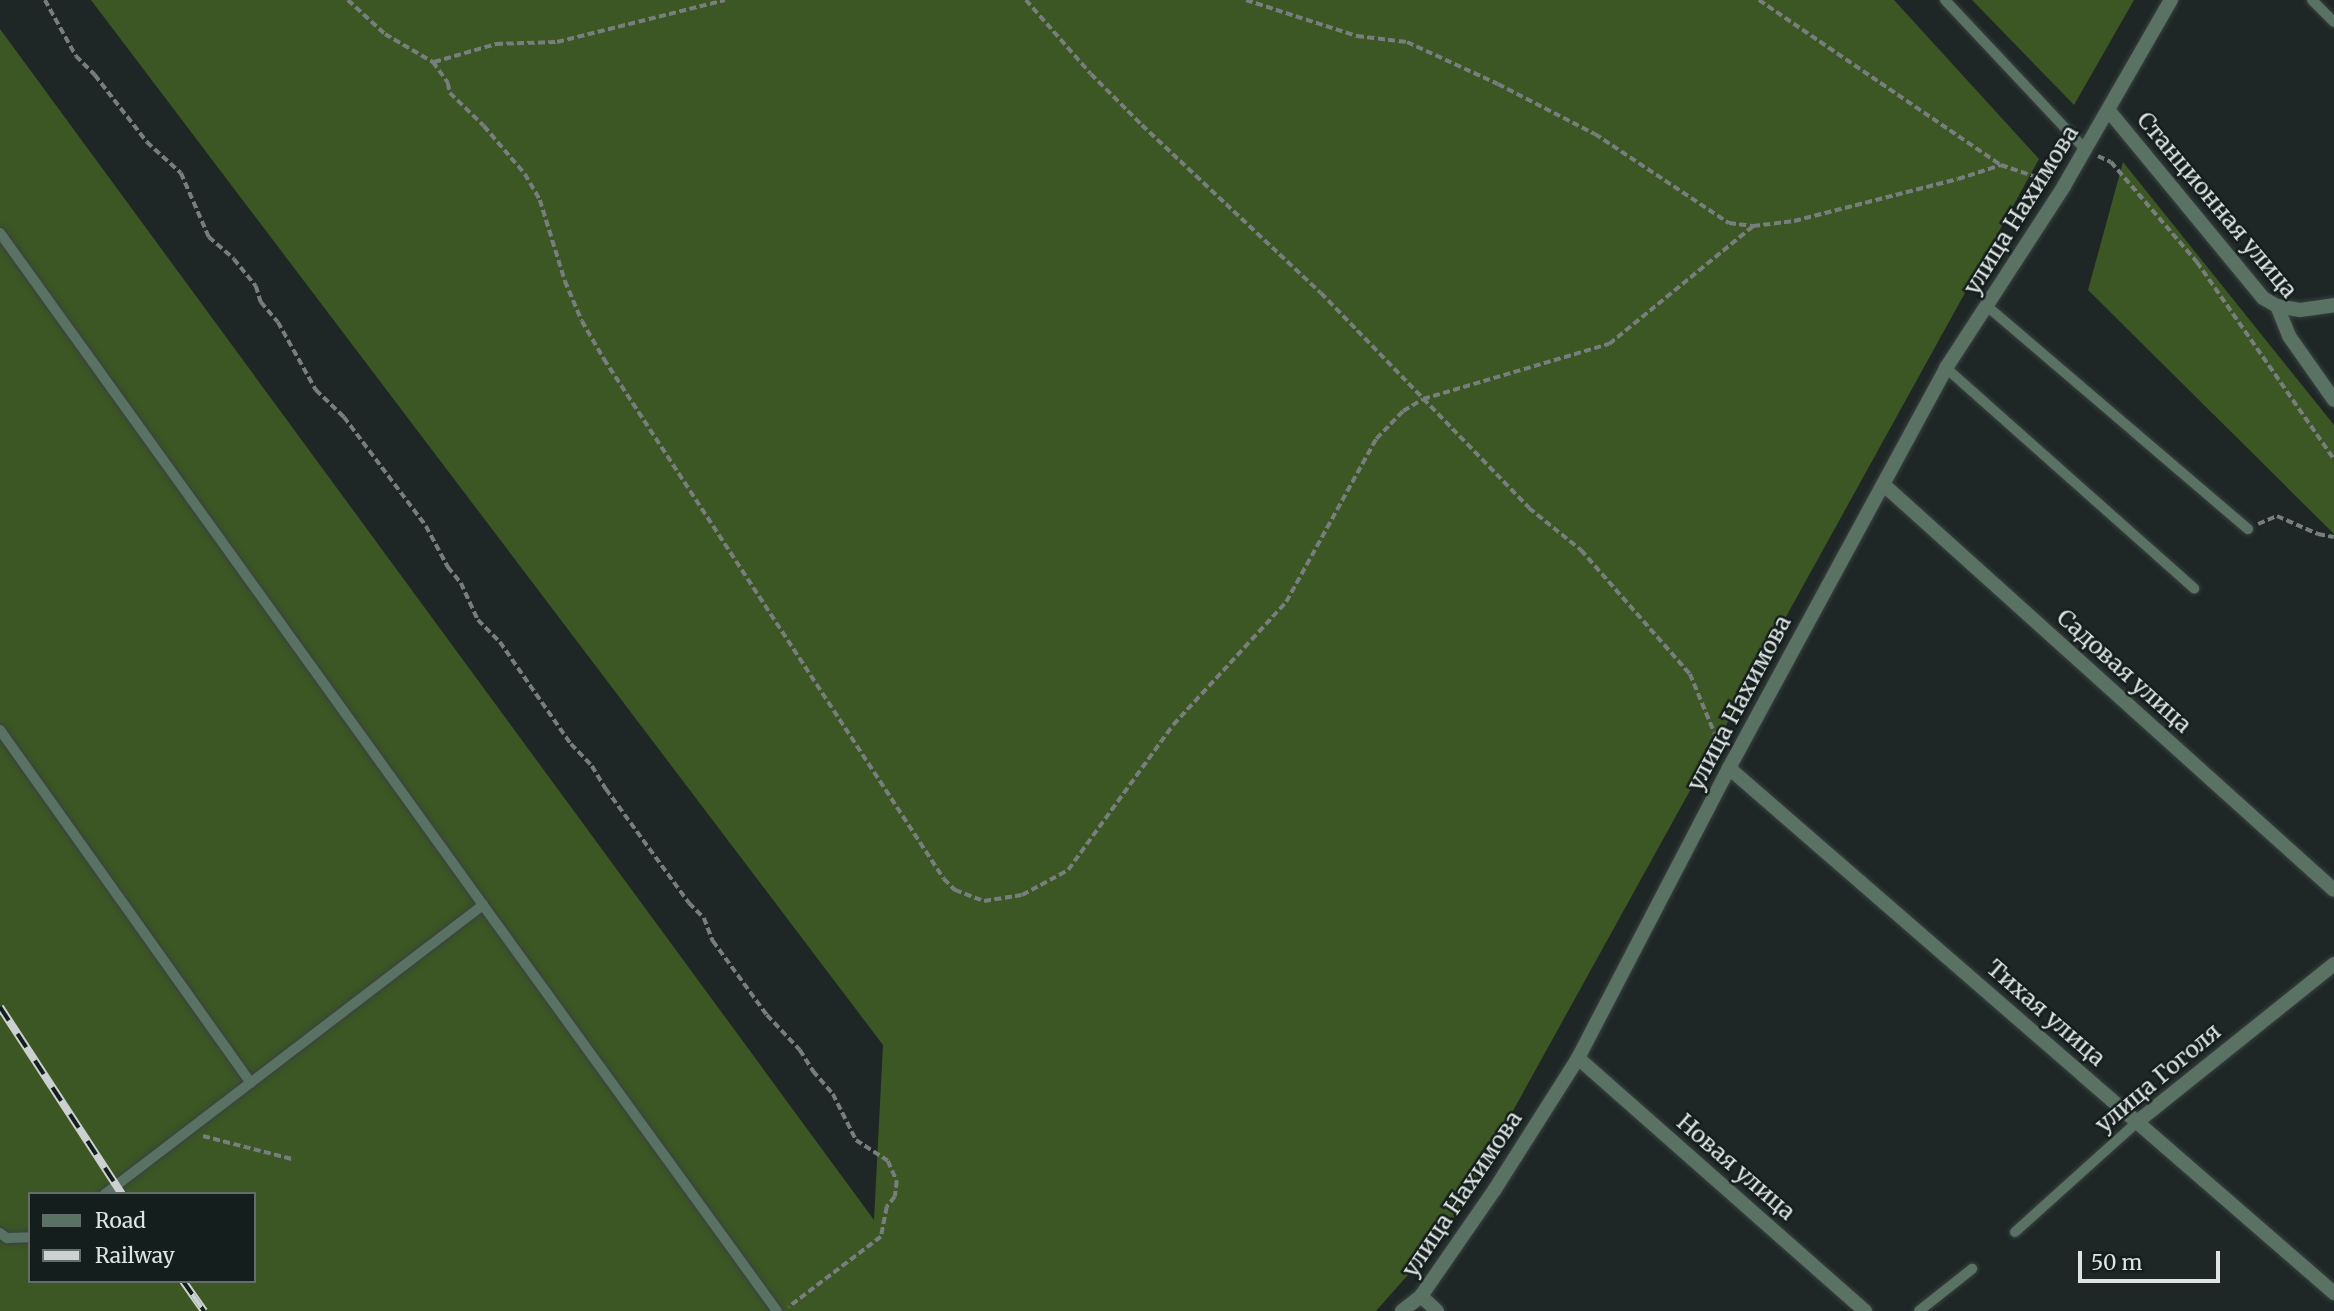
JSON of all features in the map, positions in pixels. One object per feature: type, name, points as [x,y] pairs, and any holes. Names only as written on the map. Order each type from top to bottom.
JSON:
[{"type":"street","name":"улица Нахимова","points":[[1402,1311],[1421,1296],[1495,1189],[1578,1058],[1729,768],[1946,368],[2064,186],[2171,0]]},
{"type":"street","name":"Станционная улица","points":[[2109,111],[2263,298],[2277,306],[2289,336],[2334,400]]},
{"type":"street","points":[[2277,306],[2300,310],[2334,305]]},
{"type":"street","name":"Садовая улица","points":[[1884,485],[2334,890]]},
{"type":"street","name":"Тихая улица","points":[[1729,768],[2334,1293]]},
{"type":"street","name":"улица Гоголя","points":[[2137,1122],[2334,964]]},
{"type":"street","name":"Новая улица","points":[[1578,1058],[1864,1311]]},
{"type":"street","points":[[1421,1296],[1437,1311]]},
{"type":"lane","points":[[1945,0],[2085,150]]},
{"type":"lane","points":[[2312,0],[2334,22]]},
{"type":"lane","points":[[0,233],[777,1311]]},
{"type":"lane","points":[[1988,307],[2248,529]]},
{"type":"lane","points":[[1946,368],[2194,588]]},
{"type":"lane","points":[[0,730],[251,1083]]},
{"type":"lane","points":[[108,1192],[483,905]]},
{"type":"lane","name":"улица Гоголя","points":[[2015,1232],[2137,1122]]},
{"type":"lane","points":[[0,1234],[7,1238],[28,1237]]},
{"type":"lane","points":[[1919,1311],[1972,1269]]},
{"type":"path","points":[[45,0],[76,57],[95,75],[147,142],[181,173],[209,237],[234,259],[256,286],[261,302],[278,322],[316,390],[344,417],[426,526],[448,567],[461,583],[478,620],[500,642],[689,903],[704,918],[713,940],[760,1006],[800,1050],[813,1071],[833,1094],[856,1140],[888,1161],[897,1181],[895,1196],[887,1207],[880,1237],[783,1311]]},
{"type":"path","points":[[348,0],[385,34],[433,62],[448,83],[450,93],[484,126],[525,174],[540,200],[565,281],[582,321],[944,879],[955,890],[984,901],[1022,895],[1068,870],[1173,724],[1286,602],[1376,439],[1403,411],[1423,399],[1609,344],[1753,226]]},
{"type":"path","points":[[433,62],[496,44],[557,42],[725,0]]},
{"type":"path","points":[[1026,0],[1091,74],[1321,293],[1529,508],[1581,550],[1690,674],[1729,768]]},
{"type":"path","points":[[1246,0],[1357,36],[1406,42],[1498,83],[1595,134],[1729,223],[1753,226],[1794,221],[1958,179],[2001,165]]},
{"type":"path","points":[[1759,0],[2001,165],[2064,186]]},
{"type":"path","points":[[2085,150],[2111,162],[2197,262],[2334,459]]},
{"type":"path","points":[[2248,529],[2277,516],[2318,534],[2334,537]]},
{"type":"path","points":[[187,1132],[292,1159]]},
{"type":"green space","points":[[91,0],[1894,0],[2039,159],[1446,1232],[1376,1311],[0,1311],[0,29],[874,1220],[883,1045]]},
{"type":"green space","points":[[1972,0],[2134,0],[2074,105]]},
{"type":"green space","points":[[2123,162],[2334,425],[2334,534],[2088,290]]},
{"type":"railway","points":[[0,1007],[121,1192]]},
{"type":"railway","points":[[184,1283],[204,1311]]}]
